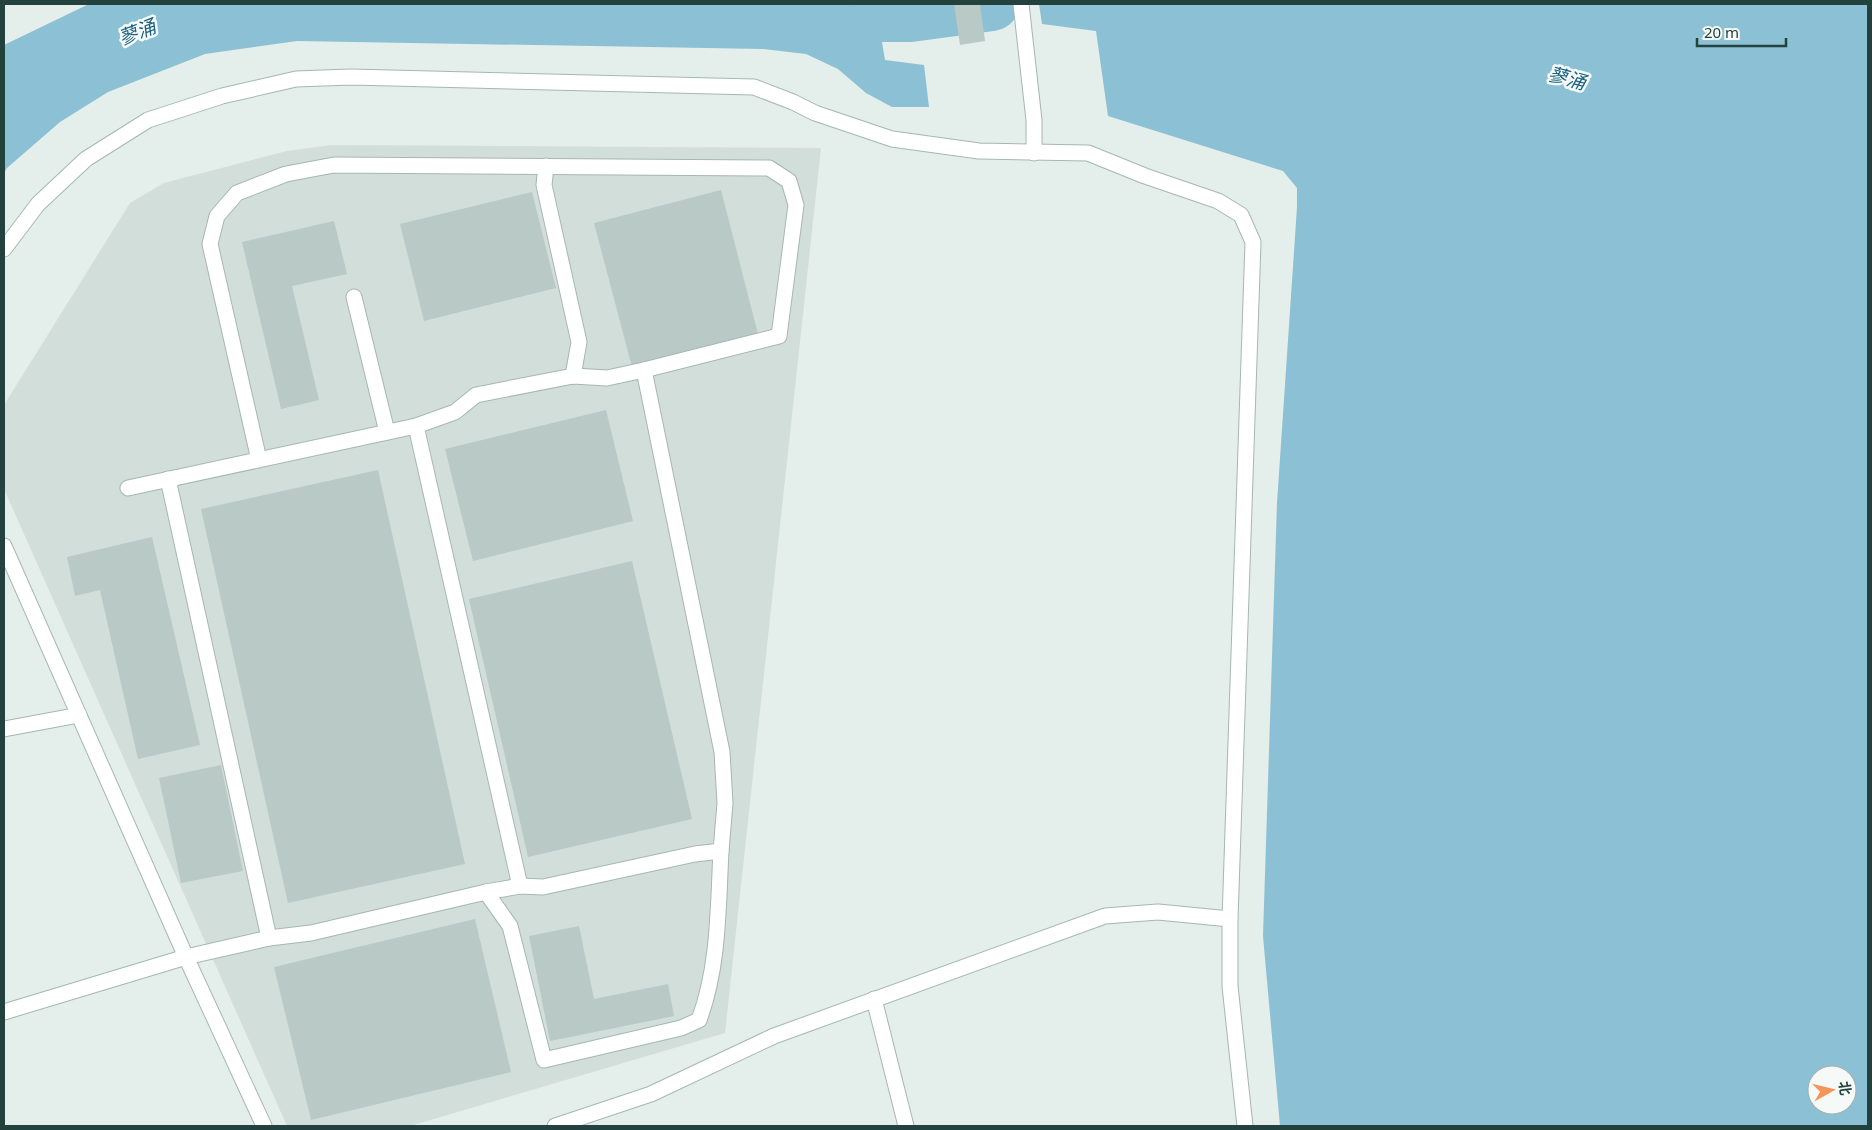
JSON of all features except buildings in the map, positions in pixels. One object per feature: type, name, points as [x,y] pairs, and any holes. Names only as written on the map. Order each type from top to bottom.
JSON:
[{"type":"street","points":[[1021,4],[1034,120],[1034,153]]},
{"type":"street","points":[[4,248],[38,204],[86,158],[148,120],[222,96],[296,79],[351,77],[754,87],[815,113],[892,139],[979,151],[1088,153],[1145,176],[1218,201],[1242,215],[1253,242],[1230,919],[1230,986],[1245,1126]]},
{"type":"street","points":[[128,488],[168,479],[259,460],[416,426],[455,412],[476,395],[573,376],[607,378],[779,336],[796,205],[789,181],[769,168],[334,165],[286,174],[237,193],[217,216],[210,244],[259,460]]},
{"type":"street","points":[[546,166],[544,185],[579,342],[573,376]]},
{"type":"street","points":[[354,297],[387,432]]},
{"type":"street","points":[[486,892],[510,926],[544,1060],[681,1028],[699,1020],[708,997],[717,923],[725,803],[722,752],[644,370]]},
{"type":"street","points":[[416,426],[520,886]]},
{"type":"street","points":[[168,479],[269,938]]},
{"type":"street","points":[[4,546],[186,957],[264,1126]]},
{"type":"street","points":[[4,729],[79,715]]},
{"type":"street","points":[[4,1012],[186,957],[269,938],[311,934],[486,892],[520,886],[543,887],[695,854],[721,851]]},
{"type":"street","points":[[555,1126],[651,1094],[774,1036],[1105,916],[1158,912],[1230,919]]},
{"type":"street","points":[[874,999],[906,1126]]},
{"type":"shaded area","points":[[331,145],[821,148],[725,1033],[410,1126],[287,1126],[4,489],[4,405],[130,203],[164,183],[287,151]]},
{"type":"water","points":[[89,4],[949,4],[952,35],[882,42],[885,60],[924,65],[929,107],[892,107],[866,93],[838,69],[806,54],[763,49],[297,41],[205,54],[108,92],[60,122],[7,168],[4,173],[4,45]]},
{"type":"water","points":[[1039,4],[1868,4],[1868,1126],[1280,1126],[1263,936],[1277,503],[1297,188],[1283,171],[1108,116],[1096,31],[1042,24]]},
{"type":"waterway","name":"蓼涌","points":[[876,15],[910,15],[992,4]]}]
